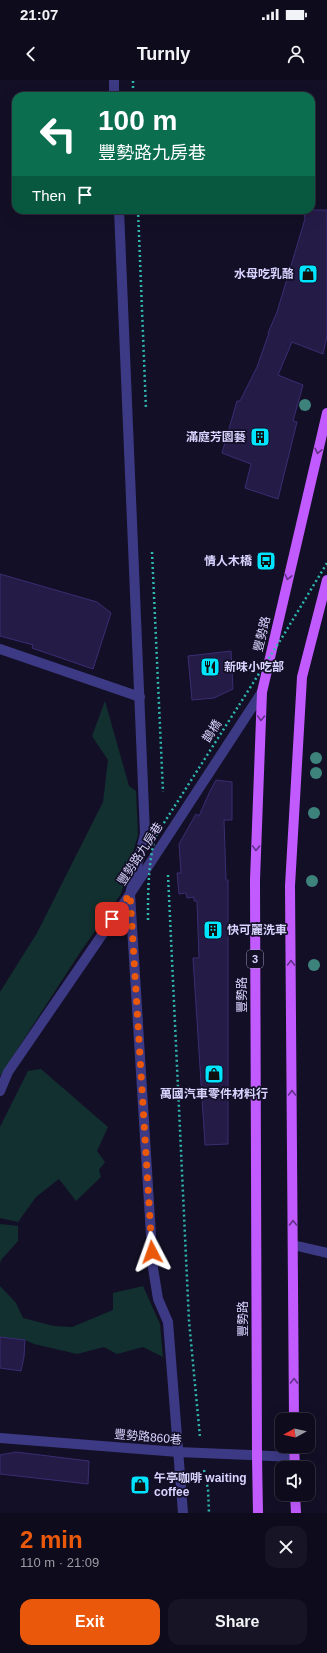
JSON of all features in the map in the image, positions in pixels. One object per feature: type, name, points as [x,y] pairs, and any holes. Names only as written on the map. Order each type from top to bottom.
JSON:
[{"type":"main road","name":"豐勢路","points":[[258,1513],[256,1457],[255,880],[262,692],[327,413]]},
{"type":"main road","points":[[294,1413],[290,886],[302,677],[327,580]]},
{"type":"main road","points":[[294,1453],[294,1461]]},
{"type":"main road","points":[[296,1501],[296,1513]]},
{"type":"street","points":[[114,80],[114,92]]},
{"type":"street","points":[[119,214],[145,834],[130,894],[153,1268],[158,1299],[168,1322],[183,1513]]},
{"type":"street","points":[[0,649],[140,697]]},
{"type":"street","name":"豐勢路九房巷","points":[[0,1090],[8,1072],[130,894],[262,692]]},
{"type":"street","points":[[293,1245],[327,1253]]},
{"type":"street","name":"豐勢路860巷","points":[[0,1438],[178,1452],[294,1458]]},
{"type":"path","points":[[133,80],[133,92]]},
{"type":"path","points":[[138,214],[146,413]]},
{"type":"path","points":[[152,546],[163,792]]},
{"type":"path","name":"鵲橋","points":[[148,920],[148,883],[155,837],[283,636],[327,563]]},
{"type":"path","points":[[168,875],[189,1321],[201,1453],[208,1489],[209,1513]]},
{"type":"green space","points":[[105,701],[129,786],[136,791],[138,835],[121,894],[81,951],[0,1076],[0,992],[37,933],[103,802],[108,760],[92,736]]},
{"type":"green space","points":[[41,1069],[108,1127],[97,1151],[105,1162],[99,1170],[101,1177],[76,1201],[59,1179],[36,1197],[18,1222],[0,1218],[0,1127],[28,1071]]},
{"type":"green space","points":[[0,1224],[18,1226],[18,1241],[1,1260],[0,1264]]},
{"type":"green space","points":[[0,1286],[16,1303],[23,1318],[54,1326],[72,1327],[113,1310],[113,1293],[143,1286],[160,1324],[163,1357],[143,1347],[117,1354],[104,1347],[77,1354],[34,1344],[25,1340],[0,1337]]},
{"type":"building","points":[[315,210],[327,210],[327,336],[323,354],[292,342],[278,375],[303,385],[293,421],[297,422],[278,499],[245,488],[251,464],[222,453],[237,401],[240,401],[257,367],[268,333],[277,312],[305,219],[304,214],[315,214]]},
{"type":"building","points":[[0,574],[97,602],[111,613],[93,669],[32,648],[33,645],[0,636]]},
{"type":"building","name":"新味小吃部","points":[[231,651],[233,689],[214,698],[192,700],[188,656]]},
{"type":"building","points":[[216,780],[232,782],[232,820],[224,820],[226,880],[228,880],[228,1144],[205,1145],[193,958],[199,958],[197,901],[194,901],[194,897],[187,898],[186,893],[179,894],[177,873],[181,873],[179,844],[196,814],[199,816]]},
{"type":"building","points":[[0,1337],[25,1340],[21,1371],[0,1368]]},
{"type":"building","points":[[16,1452],[89,1461],[88,1484],[0,1474],[0,1455]]},
{"type":"place","name":"水母吃乳酪","points":[[308,274]]},
{"type":"place","name":"滿庭芳園藝","points":[[260,437]]},
{"type":"place","name":"情人木橋","points":[[266,561]]},
{"type":"place","name":"新味小吃部","points":[[210,667]]},
{"type":"place","name":"快可麗洗車","points":[[213,930]]},
{"type":"place","name":"萬國汽車零件材料行","points":[[214,1074]]},
{"type":"place","name":"午亭咖啡 waiting coffee","points":[[140,1485]]},
{"type":"route","points":[[112,919],[130,894],[152,1252]]}]
